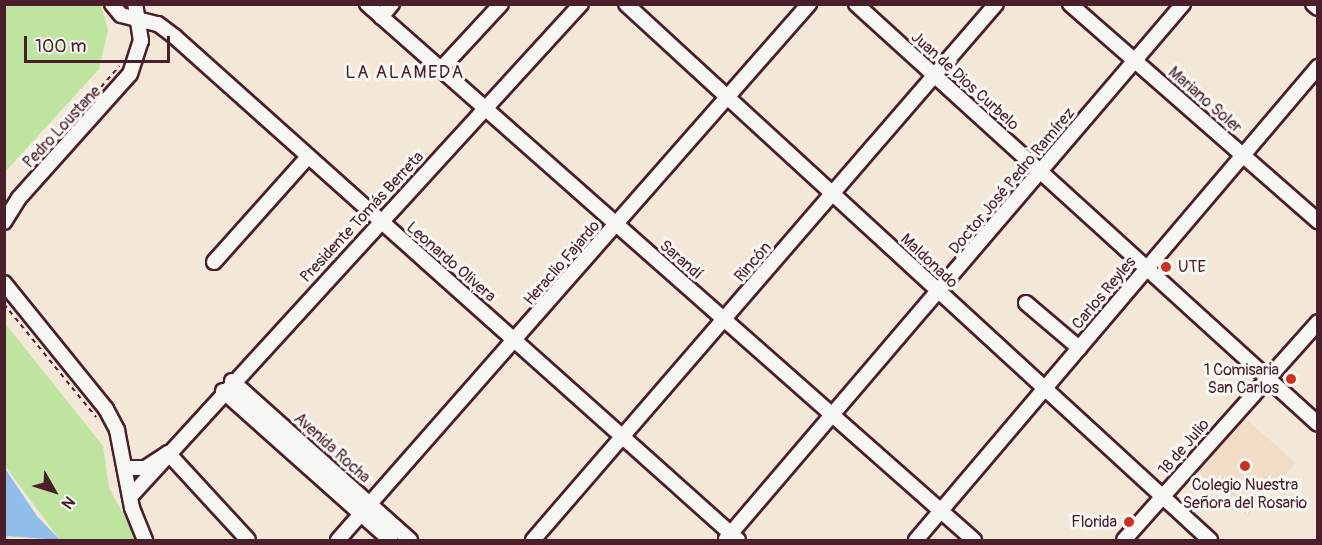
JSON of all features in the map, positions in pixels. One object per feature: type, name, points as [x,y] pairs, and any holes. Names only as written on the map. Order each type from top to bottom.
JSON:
[{"type":"street","name":"Leonardo Olivera","points":[[112,4],[120,15],[136,11],[175,37],[623,436],[731,538]]},
{"type":"street","name":"Sarandí","points":[[367,4],[483,110],[836,416],[974,540]]},
{"type":"street","points":[[381,16],[392,4]]},
{"type":"street","points":[[439,71],[501,4]]},
{"type":"street","name":"Presidente Tomás Berreta","points":[[130,497],[227,386],[581,4]]},
{"type":"street","name":"Maldonado","points":[[626,4],[1210,540]]},
{"type":"street","name":"Heraclio Fajardo","points":[[338,540],[516,341],[809,4]]},
{"type":"street","name":"Juan de Dios Curbelo","points":[[856,4],[1317,423]]},
{"type":"street","name":"Rincón","points":[[533,540],[834,195],[996,4]]},
{"type":"street","name":"Mariano Soler","points":[[1070,4],[1317,221]]},
{"type":"street","name":"Doctor José Pedro Ramírez","points":[[731,538],[1183,4]]},
{"type":"street","points":[[1313,4],[1317,8]]},
{"type":"street","name":"Pedro Loustane","points":[[4,222],[19,198],[130,74],[141,41],[136,11]]},
{"type":"street","name":"Carlos Reyles","points":[[916,540],[1317,67]]},
{"type":"street","points":[[214,262],[308,157]]},
{"type":"street","points":[[4,283],[106,409],[125,463],[130,497],[145,540]]},
{"type":"street","points":[[1026,303],[1079,348]]},
{"type":"street","name":"18 de Julio","points":[[1124,540],[1317,322]]},
{"type":"street","name":"Avenida Rocha","points":[[227,386],[366,510],[410,540]]},
{"type":"street","points":[[168,453],[248,540]]},
{"type":"street","name":"Presidente Tomás Berreta","points":[[125,463],[145,468],[168,453]]},
{"type":"street","name":"Avenida Rocha","points":[[366,510],[390,540]]},
{"type":"path","points":[[96,93],[124,59]]},
{"type":"path","points":[[4,304],[100,422]]},
{"type":"shaded area","name":"Colegio Nuestra Señora del Rosario","points":[[1242,416],[1296,463],[1248,516],[1195,469]]},
{"type":"green space","points":[[5,4],[101,5],[108,30],[99,69],[5,172]]},
{"type":"green space","points":[[4,322],[103,446],[109,488],[138,540],[60,540],[5,466]]},
{"type":"water","points":[[4,467],[37,516],[60,540],[5,536]]},
{"type":"place","name":"UTE","points":[[1166,267]]},
{"type":"place","name":"1 Comisaria San Carlos","points":[[1291,379]]},
{"type":"place","name":"Colegio Nuestra Señora del Rosario","points":[[1245,466]]},
{"type":"place","name":"Florida","points":[[1129,522]]},
{"type":"district","name":"LA ALAMEDA","points":[[405,73]]}]
